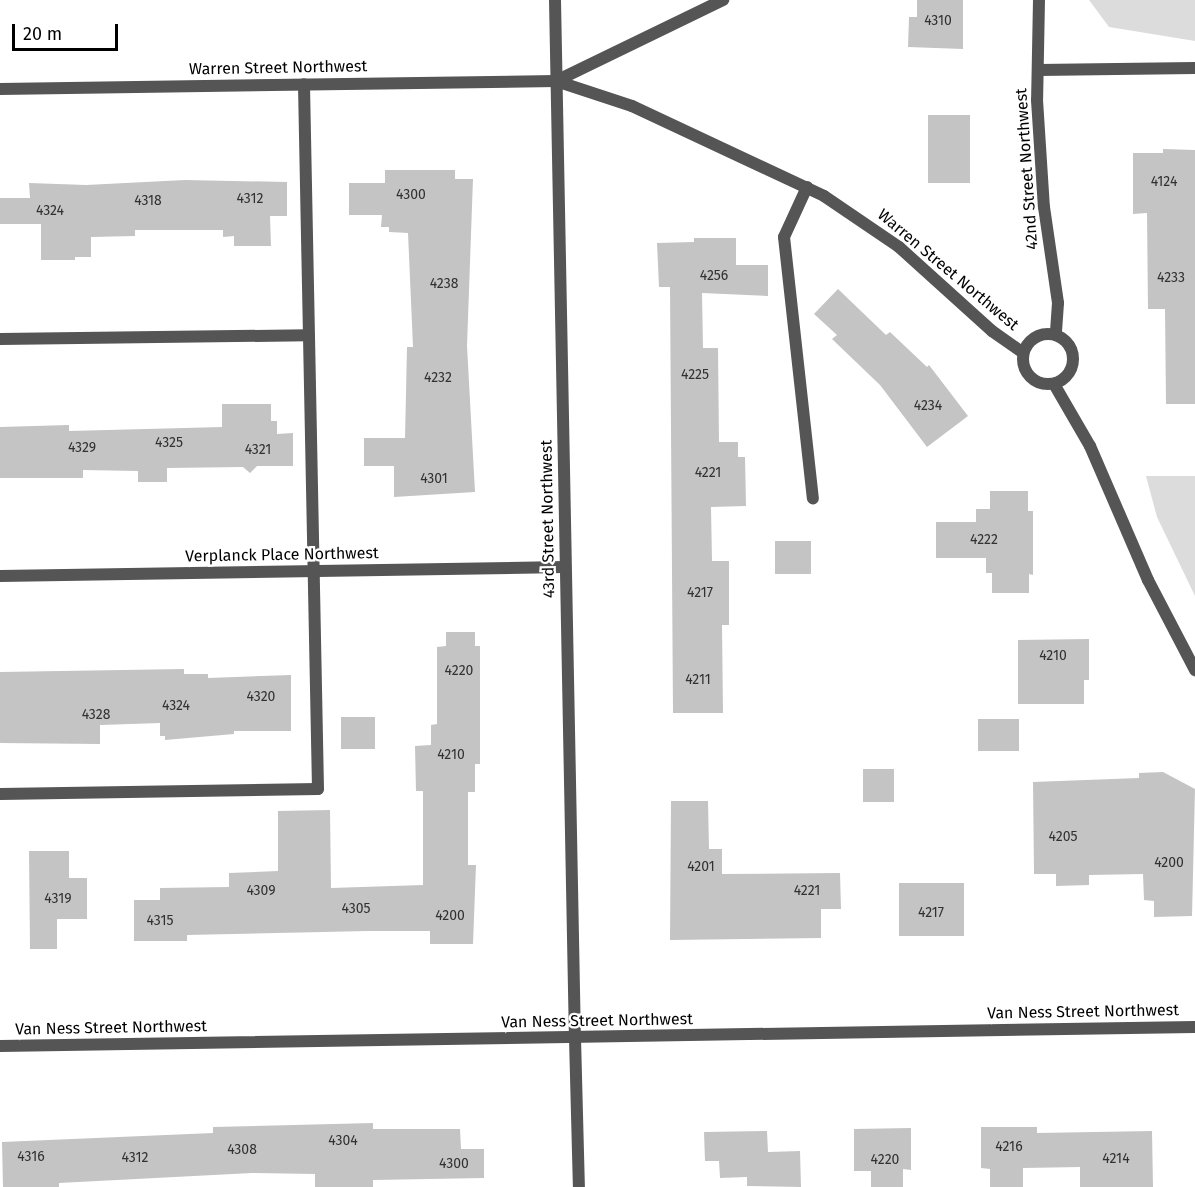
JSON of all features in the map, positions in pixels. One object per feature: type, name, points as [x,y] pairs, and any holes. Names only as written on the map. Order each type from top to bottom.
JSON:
[{"type":"street","name":"43rd Street Northwest","points":[[555,0],[579,1187]]},
{"type":"street","name":"Warren Street Northwest","points":[[556,81],[723,0]]},
{"type":"street","name":"42nd Street Northwest","points":[[1039,0],[1038,70],[1044,207],[1058,303],[1056,335]]},
{"type":"street","points":[[1038,70],[1195,68]]},
{"type":"street","name":"Warren Street Northwest","points":[[0,89],[556,81],[632,106],[807,187],[899,247],[992,331],[1023,353]]},
{"type":"street","points":[[0,794],[318,789],[304,84]]},
{"type":"street","points":[[807,187],[784,237],[813,498]]},
{"type":"street","points":[[0,339],[308,335]]},
{"type":"street","points":[[1056,335],[1069,345],[1073,362],[1067,377],[1054,384],[1043,384],[1029,376],[1023,353],[1032,339],[1056,335]]},
{"type":"street","points":[[1054,384],[1090,446],[1148,580],[1195,670]]},
{"type":"street","name":"Verplanck Place Northwest","points":[[0,576],[565,567]]},
{"type":"street","name":"Van Ness Street Northwest","points":[[0,1046],[1195,1027]]},
{"type":"shaded area","points":[[1089,0],[1195,0],[1195,41],[1109,27]]},
{"type":"shaded area","points":[[1146,476],[1195,476],[1195,596],[1157,517]]},
{"type":"building","points":[[917,0],[963,0],[963,49],[908,47],[909,17],[917,17]]},
{"type":"building","points":[[928,115],[970,115],[970,183],[928,183]]},
{"type":"building","points":[[1163,149],[1195,150],[1195,404],[1166,404],[1165,309],[1148,309],[1147,213],[1133,214],[1133,153],[1163,153]]},
{"type":"building","points":[[385,170],[455,170],[455,179],[473,179],[467,346],[475,492],[394,497],[394,466],[364,466],[364,438],[405,438],[407,347],[413,347],[408,233],[389,232],[389,227],[381,227],[382,215],[349,215],[349,183],[385,183]]},
{"type":"building","points":[[185,180],[287,182],[287,216],[270,216],[271,246],[234,246],[234,236],[223,237],[223,230],[135,230],[135,236],[91,237],[91,257],[75,257],[75,260],[41,260],[41,224],[0,224],[0,198],[30,198],[29,183],[86,185]]},
{"type":"building","points":[[694,238],[736,238],[736,265],[768,265],[768,296],[702,293],[703,348],[718,348],[719,442],[738,442],[738,457],[745,457],[746,506],[711,507],[712,561],[729,561],[729,625],[722,625],[723,713],[673,713],[670,287],[659,287],[657,243],[694,242]]},
{"type":"building","points":[[838,289],[886,335],[890,332],[927,367],[929,365],[968,416],[927,447],[880,385],[832,339],[837,335],[814,314]]},
{"type":"building","points":[[222,404],[271,404],[271,421],[277,421],[277,434],[293,433],[293,466],[257,466],[250,473],[243,467],[167,468],[167,482],[138,482],[138,471],[83,470],[83,478],[0,478],[0,427],[69,425],[69,431],[222,427]]},
{"type":"building","points":[[990,491],[1028,491],[1028,511],[1033,511],[1033,575],[1029,574],[1029,593],[992,593],[992,573],[986,573],[986,558],[936,558],[936,522],[976,522],[976,509],[990,509]]},
{"type":"building","points":[[775,541],[811,541],[811,574],[775,574]]},
{"type":"building","points":[[446,632],[475,632],[475,646],[480,646],[480,764],[475,764],[475,792],[468,792],[468,865],[476,865],[473,944],[430,944],[430,931],[187,935],[187,941],[134,941],[134,900],[160,900],[160,888],[229,887],[229,873],[278,871],[278,811],[330,810],[331,888],[423,885],[423,791],[416,791],[415,746],[431,745],[431,725],[437,724],[437,647],[446,646]]},
{"type":"building","points":[[1089,639],[1089,680],[1084,680],[1084,704],[1018,704],[1018,640]]},
{"type":"building","points":[[184,669],[184,674],[208,674],[208,678],[291,675],[291,731],[234,731],[234,734],[165,740],[165,736],[160,736],[160,723],[100,725],[100,744],[0,743],[0,672]]},
{"type":"building","points":[[341,717],[375,717],[375,749],[341,749]]},
{"type":"building","points":[[978,719],[1019,719],[1019,751],[978,751]]},
{"type":"building","points":[[863,769],[894,769],[894,802],[863,802]]},
{"type":"building","points":[[1163,772],[1195,789],[1192,916],[1154,917],[1154,901],[1144,900],[1143,874],[1089,875],[1089,885],[1056,886],[1056,874],[1034,874],[1033,782],[1139,778],[1139,773]]},
{"type":"building","points":[[671,801],[708,801],[709,849],[722,849],[722,874],[840,873],[841,909],[821,909],[821,938],[670,940]]},
{"type":"building","points":[[29,851],[69,851],[69,878],[87,878],[87,919],[57,919],[57,949],[30,949]]},
{"type":"building","points":[[899,883],[964,883],[964,936],[899,936]]},
{"type":"building","points":[[373,1123],[373,1129],[460,1129],[461,1149],[484,1149],[484,1178],[373,1180],[373,1187],[315,1187],[315,1174],[252,1173],[59,1183],[59,1187],[3,1187],[2,1142],[213,1133],[213,1127]]},
{"type":"building","points":[[981,1127],[1037,1127],[1037,1133],[1152,1131],[1153,1187],[1080,1187],[1080,1167],[1023,1168],[1023,1187],[990,1187],[990,1169],[981,1168]]},
{"type":"building","points":[[911,1128],[911,1170],[903,1169],[903,1187],[871,1187],[871,1171],[854,1171],[854,1129]]},
{"type":"building","points":[[767,1131],[768,1152],[800,1151],[801,1187],[747,1186],[747,1177],[720,1178],[719,1161],[705,1161],[704,1132]]}]
